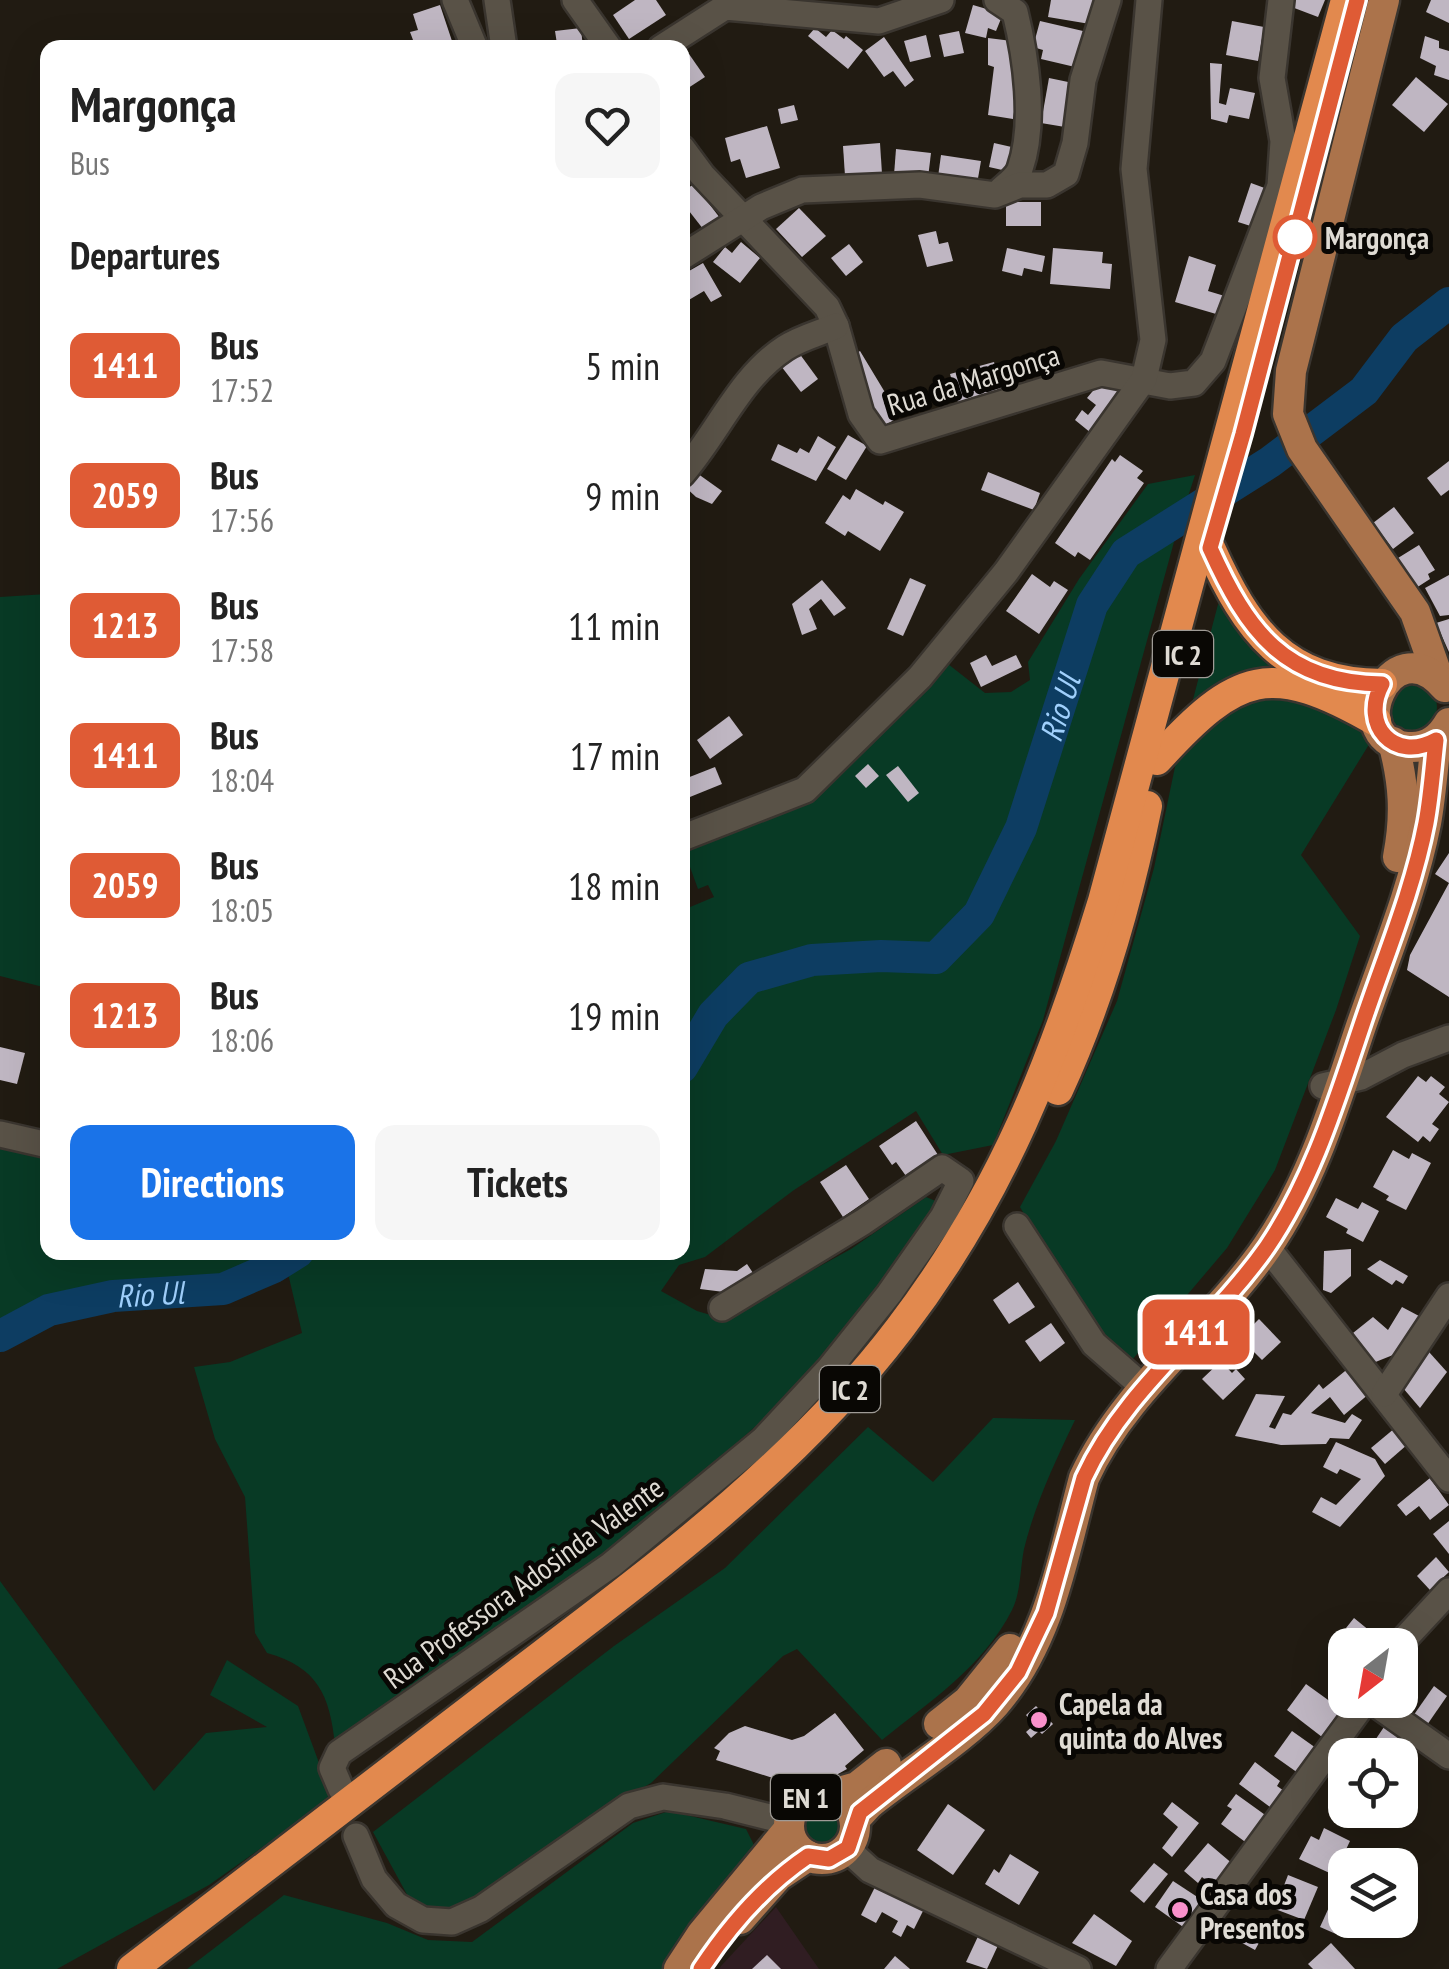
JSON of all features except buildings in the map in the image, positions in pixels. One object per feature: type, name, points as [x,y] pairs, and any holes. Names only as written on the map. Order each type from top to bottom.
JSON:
[{"type":"highway","name":"IC 2","points":[[1236,433],[1346,0]]},
{"type":"highway","name":"IC 2","points":[[132,1969],[704,1529],[844,1395],[902,1326],[960,1242],[1003,1167],[1045,1076],[1103,901],[1357,0]]},
{"type":"highway","name":"IC 2","points":[[152,1969],[715,1542],[826,1436],[903,1346],[978,1234],[1015,1170],[1074,1056],[1099,990],[1124,905],[1203,546]]},
{"type":"highway","points":[[1203,546],[1241,612],[1268,644],[1325,676],[1355,684],[1391,678]]},
{"type":"highway","points":[[1157,760],[1220,698],[1250,684],[1272,681],[1314,689],[1384,732]]},
{"type":"main road","points":[[1384,0],[1291,371],[1291,421],[1318,476],[1415,612],[1445,686]]},
{"type":"main road","name":"EN 1","points":[[789,1825],[793,1842],[808,1856],[829,1859],[851,1834],[869,1804],[984,1714],[1007,1688],[1040,1631],[1092,1460],[1128,1409],[1267,1247],[1299,1194],[1319,1150],[1405,820],[1403,780],[1374,708],[1421,628]]},
{"type":"main road","points":[[1391,678],[1421,671],[1445,686]]},
{"type":"main road","name":"EN 1","points":[[1384,732],[1415,748],[1442,731]]},
{"type":"main road","name":"EN 1","points":[[680,1969],[702,1934],[789,1825],[796,1804],[813,1793],[832,1794],[857,1788],[968,1701],[1002,1662],[1028,1618],[1058,1499],[1078,1448],[1097,1418],[1254,1233],[1333,1085],[1412,874],[1426,822],[1442,731]]},
{"type":"main road","name":"EN 1","points":[[832,1794],[849,1805],[851,1834]]},
{"type":"main road","name":"EN 1","points":[[702,1969],[718,1944],[778,1876],[808,1856]]},
{"type":"street","points":[[454,0],[472,40]]},
{"type":"street","points":[[497,0],[503,40]]},
{"type":"street","points":[[575,0],[603,40]]},
{"type":"street","points":[[673,40],[725,7],[879,21],[901,6],[941,0]]},
{"type":"street","points":[[995,195],[1020,172],[1027,118],[1025,53],[1014,12],[997,0]]},
{"type":"street","points":[[690,252],[761,207],[802,190],[920,184],[995,195],[1020,185],[1047,185],[1066,174],[1075,143],[1083,80],[1108,0]]},
{"type":"street","points":[[690,827],[805,790],[920,678],[1006,572],[1144,380],[1153,340],[1134,169],[1149,0]]},
{"type":"street","points":[[1144,380],[1170,386],[1194,383],[1213,361],[1254,260],[1280,186],[1283,141],[1272,78],[1281,0]]},
{"type":"street","name":"Rua da Margonça","points":[[690,157],[743,220],[827,307],[861,414],[880,441],[1102,373],[1144,380]]},
{"type":"street","points":[[690,465],[748,380],[786,347],[836,326]]},
{"type":"street","points":[[1333,1085],[1449,1038]]},
{"type":"street","points":[[0,1134],[40,1143]]},
{"type":"street","name":"Rua Professora Adosinda Valente","points":[[341,1789],[332,1768],[338,1753],[611,1565],[762,1440],[830,1369],[889,1294],[944,1217],[961,1181],[942,1168],[863,1222],[722,1308]]},
{"type":"street","points":[[1017,1226],[1094,1344],[1132,1378]]},
{"type":"street","points":[[1267,1247],[1449,1479]]},
{"type":"street","points":[[1384,1394],[1449,1296]]},
{"type":"street","points":[[1415,1628],[1449,1591]]},
{"type":"street","points":[[1169,1969],[1356,1718]]},
{"type":"street","points":[[1395,1718],[1449,1756]]},
{"type":"street","points":[[356,1836],[374,1879],[396,1904],[423,1920],[452,1922],[481,1909],[629,1806],[663,1797],[726,1806],[789,1825]]},
{"type":"street","points":[[851,1834],[870,1870],[1078,1969]]},
{"type":"shaded area","points":[[776,1907],[819,1969],[719,1969],[721,1966]]},
{"type":"green space","points":[[1195,475],[1184,509],[1129,546],[1087,608],[1061,670],[1001,859],[969,917],[931,950],[842,951],[806,955],[757,969],[735,983],[717,1003],[690,1046],[690,907],[714,897],[708,885],[698,889],[690,867],[690,845],[789,810],[829,783],[948,664],[985,693],[1011,692],[1030,680],[1028,662],[1079,579],[1148,484]]},
{"type":"green space","points":[[1177,531],[1043,1020],[993,1145],[943,1155],[916,1111],[794,1190],[705,1257],[679,1265],[661,1291],[697,1311],[724,1319],[851,1249],[926,1197],[938,1202],[895,1269],[796,1390],[625,1540],[335,1745],[325,1698],[318,1686],[298,1666],[267,1653],[255,1633],[245,1497],[215,1439],[194,1367],[230,1362],[302,1333],[287,1269],[303,1260],[690,1260],[690,1072],[709,1036],[739,1001],[790,976],[849,967],[937,967],[986,918],[1014,859],[1106,594],[1133,557]]},
{"type":"green space","points":[[1221,593],[1247,639],[1264,657],[1287,671],[1191,707]]},
{"type":"green space","points":[[40,594],[40,986],[0,976],[0,597]]},
{"type":"green space","points":[[1412,682],[1430,689],[1437,707],[1430,725],[1412,732],[1394,725],[1387,707],[1394,689]]},
{"type":"green space","points":[[1269,690],[1347,714],[1373,738],[1301,855],[1360,936],[1275,1170],[1227,1248],[1132,1360],[1113,1354],[1060,1276],[1020,1207],[1056,1141],[1117,1001],[1154,868],[1176,762],[1189,739],[1212,715]]},
{"type":"green space","points":[[0,1149],[40,1158],[40,1260],[272,1260],[222,1283],[124,1287],[59,1301],[0,1326]]},
{"type":"green space","points":[[993,1418],[1075,1420],[1034,1516],[1012,1610],[986,1649],[936,1697],[882,1740],[797,1649],[783,1656],[651,1783],[616,1803],[476,1903],[441,1915],[410,1900],[373,1832],[614,1646],[725,1568],[868,1427],[933,1482]]},
{"type":"green space","points":[[0,1581],[154,1791],[206,1733],[267,1727],[210,1695],[227,1660],[298,1706],[332,1798],[209,1885],[57,1969],[0,1969]]},
{"type":"green space","points":[[822,1805],[836,1811],[842,1825],[836,1839],[822,1845],[808,1839],[802,1825],[808,1811]]},
{"type":"green space","points":[[669,1811],[746,1829],[756,1849],[694,1923],[663,1969],[187,1969],[284,1895],[387,1923],[428,1940],[472,1942],[633,1823]]},
{"type":"waterway","name":"Rio Ul","points":[[690,1054],[713,1015],[749,978],[812,960],[936,958],[979,914],[1021,828],[1092,605],[1126,553],[1270,462],[1364,391],[1404,338],[1449,303]]},
{"type":"waterway","name":"Rio Ul","points":[[0,1336],[49,1310],[113,1296],[223,1289],[285,1260]]},
{"type":"bus line","name":"1411","points":[[701,1969],[778,1876],[808,1856],[829,1859],[848,1848],[860,1812],[984,1714],[1018,1672],[1040,1631],[1092,1460],[1128,1409],[1246,1274],[1299,1194],[1330,1120],[1401,908],[1426,822],[1436,740],[1415,748],[1393,742],[1376,721],[1374,708],[1382,684],[1355,684],[1325,676],[1268,644],[1241,612],[1210,548],[1357,0]]},
{"type":"place","name":"Margonça","points":[[1295,237]]},
{"type":"place","name":"Capela da quinta do Alves","points":[[1039,1720]]},
{"type":"place","name":"Casa dos Presentos","points":[[1180,1910]]}]
